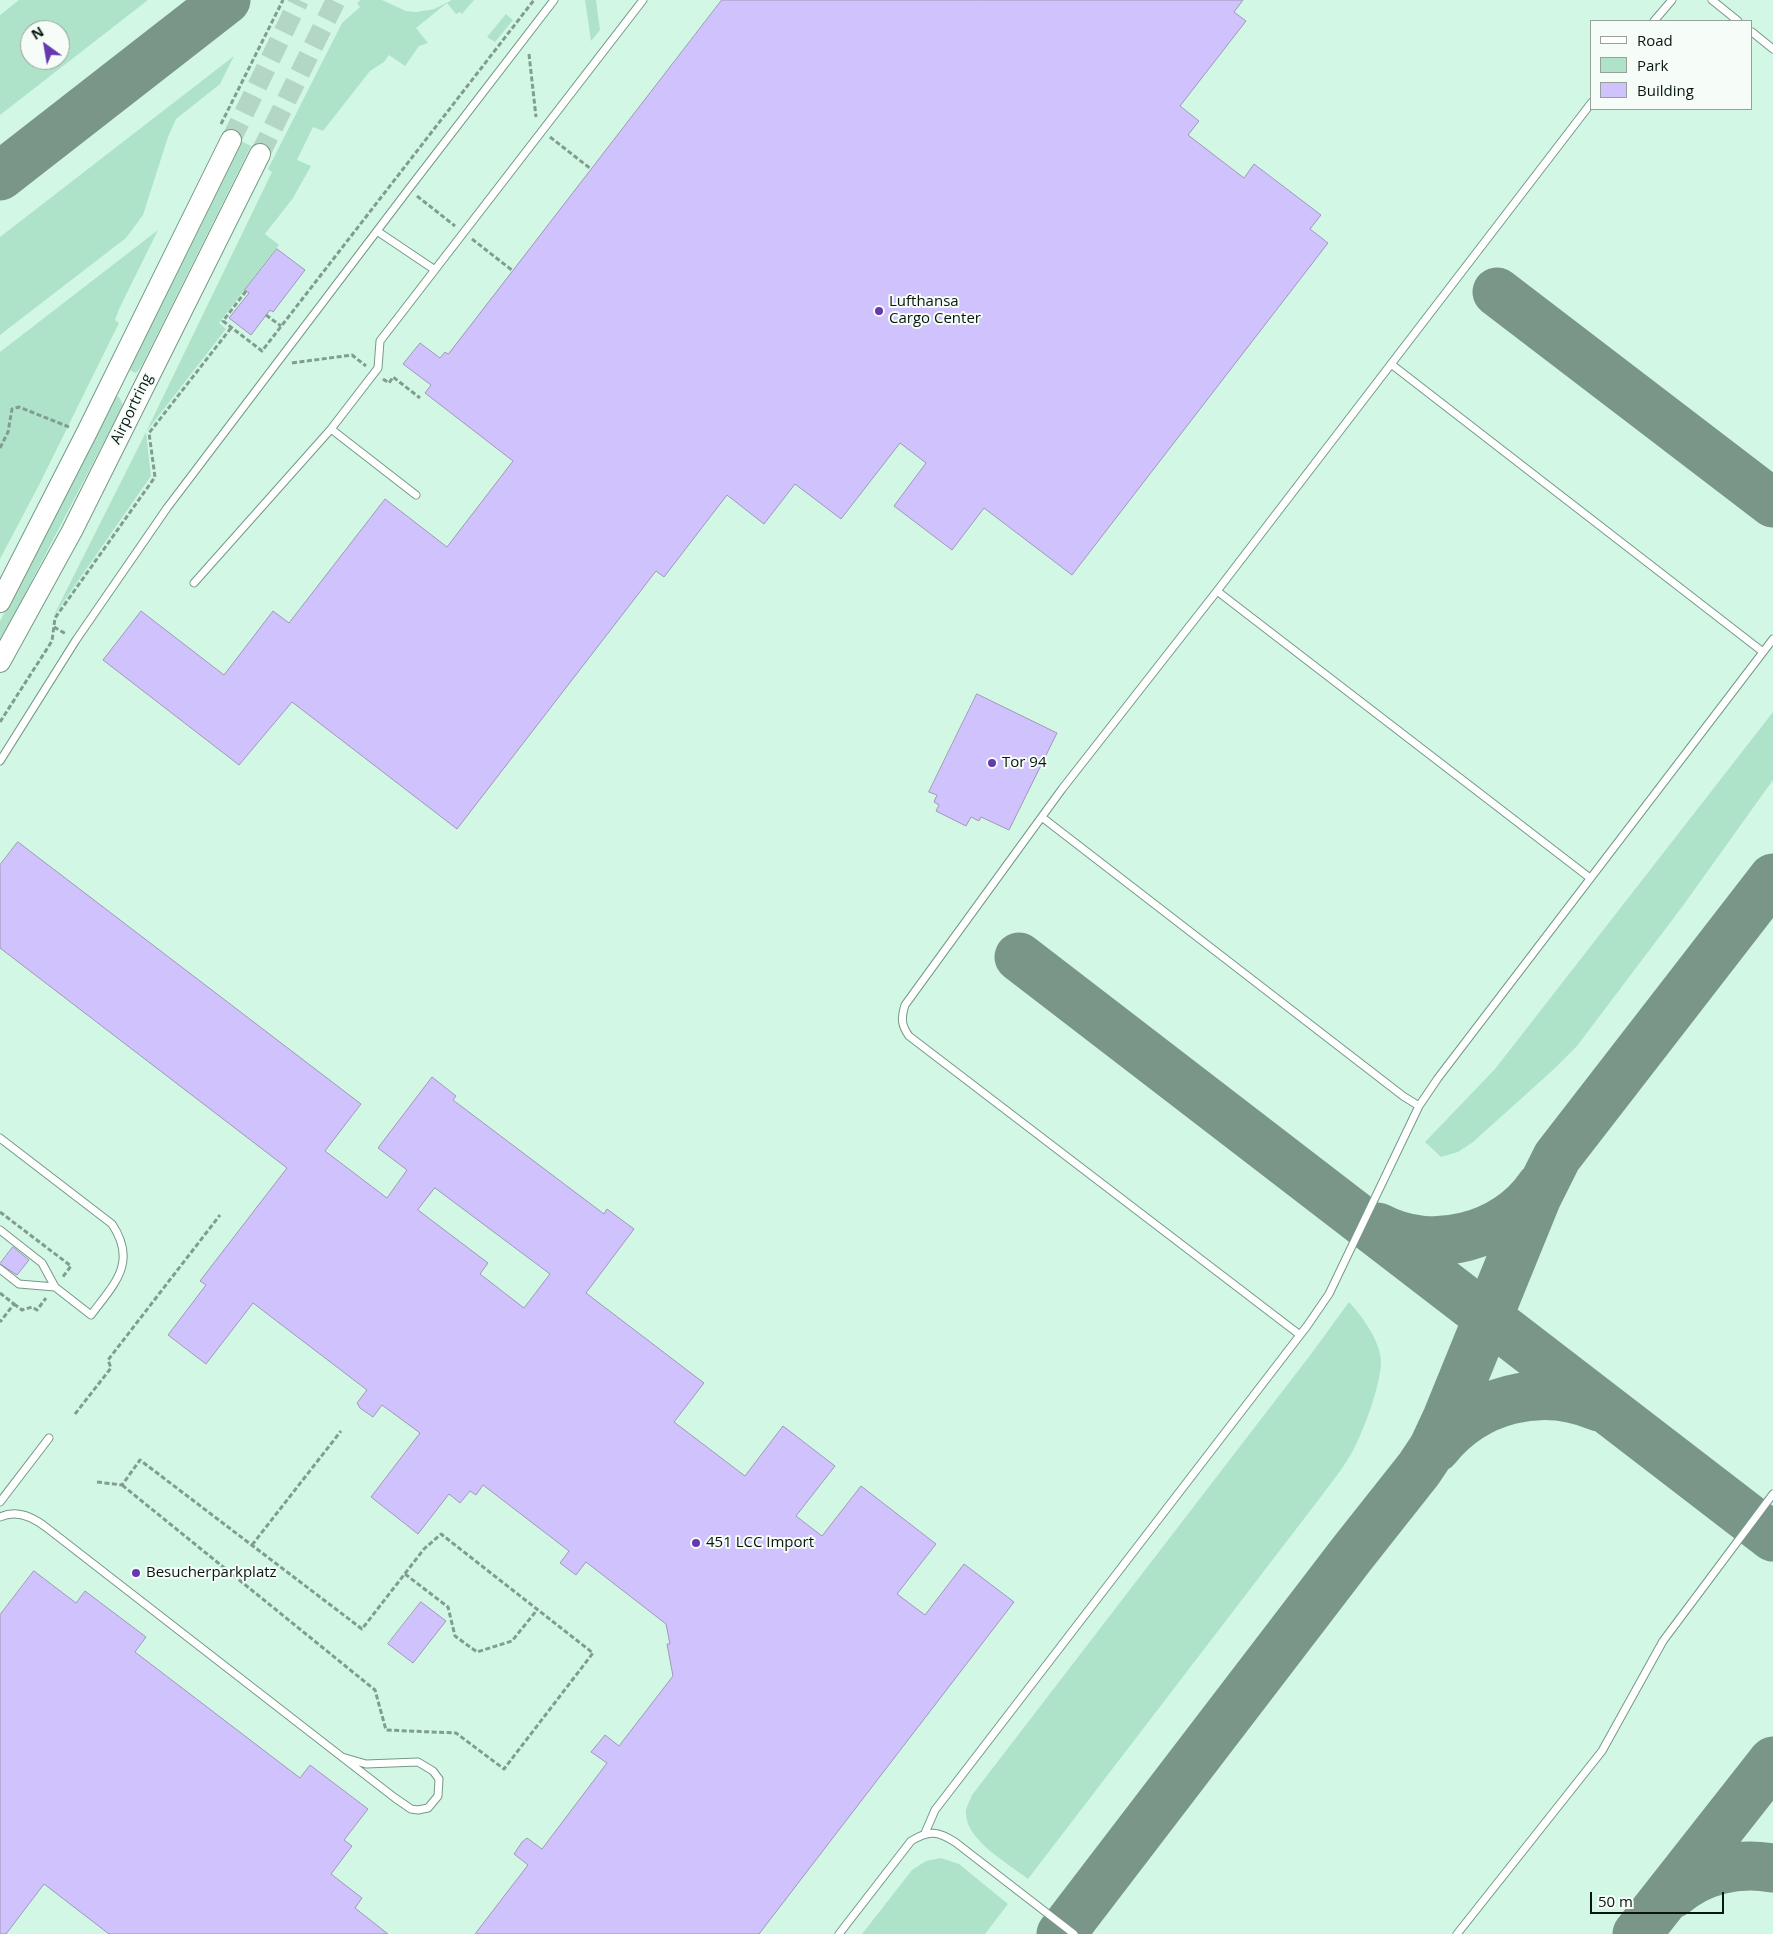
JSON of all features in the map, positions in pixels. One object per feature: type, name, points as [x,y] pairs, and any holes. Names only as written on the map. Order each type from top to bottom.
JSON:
[{"type":"street","name":"Airportring","points":[[0,602],[86,432],[225,134]]},
{"type":"street","name":"Airportring","points":[[0,662],[72,531],[260,154]]},
{"type":"lane","points":[[0,761],[76,640],[127,564],[188,480],[554,0]]},
{"type":"lane","points":[[194,583],[331,429],[378,368],[380,341],[643,0]]},
{"type":"lane","points":[[1655,20],[1672,0]]},
{"type":"lane","points":[[1712,0],[1737,20]]},
{"type":"lane","points":[[1753,33],[1773,49]]},
{"type":"lane","points":[[1300,1335],[909,1036],[903,1027],[901,1016],[905,1005],[1081,764],[1217,591],[1590,105]]},
{"type":"lane","points":[[378,231],[435,270]]},
{"type":"lane","points":[[1391,364],[1763,652]]},
{"type":"lane","points":[[331,429],[416,495]]},
{"type":"lane","points":[[1217,591],[1590,878]]},
{"type":"lane","points":[[925,1833],[935,1810],[1330,1294],[1419,1106],[1438,1078],[1773,639]]},
{"type":"lane","points":[[1042,818],[1403,1096],[1419,1106]]},
{"type":"lane","points":[[0,1138],[112,1224],[119,1235],[122,1246],[123,1266],[120,1276],[91,1315],[55,1287],[42,1263],[0,1230]]},
{"type":"lane","points":[[0,1269],[19,1284],[55,1287]]},
{"type":"lane","points":[[0,1502],[49,1438]]},
{"type":"lane","points":[[1457,1934],[1602,1751],[1663,1641],[1773,1494]]},
{"type":"lane","points":[[0,1517],[16,1514],[25,1515],[36,1520],[342,1757],[411,1809],[428,1808],[438,1796],[438,1779],[433,1771],[418,1762],[366,1764],[342,1757]]},
{"type":"lane","points":[[840,1934],[911,1841],[925,1833],[938,1833],[955,1842],[1074,1934]]},
{"type":"path","points":[[225,134],[282,0]]},
{"type":"path","points":[[246,291],[223,322],[262,351],[534,0]]},
{"type":"path","points":[[523,14],[537,116],[531,122],[592,169]]},
{"type":"path","points":[[266,315],[281,326]]},
{"type":"path","points":[[0,722],[52,641],[56,618],[155,477],[149,433],[231,328]]},
{"type":"path","points":[[267,344],[293,363],[352,355],[389,383],[393,377],[420,398]]},
{"type":"path","points":[[0,448],[8,432],[12,409],[19,407],[86,432]]},
{"type":"path","points":[[75,1414],[110,1368],[108,1360],[220,1215]]},
{"type":"path","points":[[0,1293],[14,1304],[0,1322]]},
{"type":"path","points":[[252,1545],[341,1431]]},
{"type":"path","points":[[97,1482],[122,1485],[375,1690],[386,1730],[456,1733],[504,1770],[593,1653],[441,1534],[424,1548],[362,1629],[140,1460],[122,1485]]},
{"type":"path","points":[[405,1574],[448,1607],[456,1636],[477,1652],[512,1641],[537,1610]]},
{"type":"green space","points":[[19,0],[148,0],[70,61],[70,20],[20,20],[20,70],[58,70],[0,115],[0,15]]},
{"type":"green space","points":[[361,0],[382,0],[406,11],[416,12],[434,9],[452,0],[474,0],[462,14],[460,12],[456,14],[447,3],[416,28],[428,43],[419,46],[405,66],[389,55],[384,62],[370,71],[323,131],[313,127],[297,160],[311,166],[293,198],[265,234],[279,245],[219,323],[226,329],[146,432],[272,172],[268,169],[342,23],[360,7],[357,3]]},
{"type":"green space","points":[[585,0],[596,0],[600,30],[591,41]]},
{"type":"green space","points":[[506,14],[513,20],[495,42],[487,37]]},
{"type":"green space","points":[[234,56],[220,84],[176,119],[168,137],[143,215],[126,238],[0,335],[0,237]]},
{"type":"green space","points":[[239,140],[251,146],[141,367],[136,373],[131,371],[128,367]]},
{"type":"green space","points":[[158,230],[120,307],[115,320],[119,323],[39,485],[0,559],[0,352]]},
{"type":"green space","points":[[116,396],[119,397],[123,405],[0,642],[0,621]]},
{"type":"green space","points":[[146,432],[151,476],[53,617]]},
{"type":"green space","points":[[1773,712],[1773,780],[1682,907],[1577,1046],[1473,1142],[1458,1152],[1441,1157],[1425,1142],[1495,1069]]},
{"type":"green space","points":[[1349,1302],[1365,1322],[1374,1338],[1378,1346],[1381,1362],[1378,1384],[1370,1410],[1350,1456],[1323,1494],[1028,1879],[990,1851],[973,1833],[968,1824],[966,1812],[972,1795]]},
{"type":"green space","points":[[941,1858],[959,1864],[1008,1904],[985,1934],[862,1934],[912,1870],[926,1861]]},
{"type":"building","name":"Lufthansa Cargo Center","points":[[722,0],[1243,0],[1234,12],[1246,21],[1180,106],[1199,121],[1188,135],[1244,178],[1254,164],[1321,215],[1310,229],[1328,243],[1072,575],[984,508],[952,550],[894,506],[926,463],[900,443],[841,519],[795,484],[764,524],[727,495],[664,577],[656,571],[457,829],[292,702],[239,765],[103,660],[141,611],[224,675],[273,611],[289,623],[385,499],[447,547],[513,461],[425,393],[431,385],[403,364],[420,343],[440,358],[445,352],[448,354]]},
{"type":"building","points":[[277,249],[305,270],[273,312],[270,310],[251,335],[229,318],[249,293],[245,290]]},
{"type":"building","name":"Tor 94","points":[[977,694],[1057,733],[1009,830],[981,817],[979,821],[971,817],[966,826],[936,811],[939,805],[934,802],[937,795],[929,792]]},
{"type":"building","name":"451 LCC Import","points":[[18,842],[361,1104],[325,1151],[387,1198],[407,1170],[378,1148],[432,1077],[456,1096],[453,1100],[604,1214],[607,1209],[634,1229],[586,1293],[704,1383],[674,1422],[745,1476],[783,1426],[835,1466],[796,1516],[822,1536],[861,1486],[936,1544],[897,1594],[925,1615],[964,1564],[1014,1602],[759,1934],[475,1934],[528,1865],[514,1854],[522,1842],[527,1838],[542,1849],[607,1763],[591,1752],[605,1735],[619,1746],[673,1676],[667,1644],[670,1644],[666,1624],[586,1562],[576,1575],[560,1563],[569,1551],[483,1485],[476,1495],[470,1491],[460,1503],[449,1494],[418,1534],[371,1497],[420,1433],[382,1405],[373,1417],[360,1408],[357,1403],[367,1390],[253,1303],[206,1364],[168,1335],[206,1285],[200,1281],[287,1168],[0,948],[0,865]],"holes":[[[435,1188],[550,1274],[524,1308],[480,1274],[488,1263],[418,1210]]]},
{"type":"building","points":[[13,1247],[29,1260],[17,1275],[0,1264]]},
{"type":"building","points":[[34,1571],[76,1603],[85,1591],[146,1637],[135,1652],[300,1778],[310,1765],[368,1809],[344,1840],[352,1846],[331,1874],[362,1898],[355,1908],[388,1934],[109,1934],[44,1884],[6,1934],[0,1934],[0,1615]]},
{"type":"building","points":[[421,1602],[446,1621],[413,1663],[388,1644]]},
{"type":"taxiway","points":[[0,176],[226,0]]},
{"type":"taxiway","points":[[1497,292],[1773,503]]},
{"type":"taxiway","points":[[1061,1934],[1419,1469],[1433,1448],[1447,1418],[1537,1197],[1557,1157],[1773,878]]},
{"type":"taxiway","points":[[1019,957],[1773,1537]]},
{"type":"taxiway","points":[[1378,1227],[1399,1236],[1421,1240],[1444,1240],[1466,1237],[1488,1229],[1508,1218],[1525,1204],[1540,1187]]},
{"type":"taxiway","points":[[1436,1448],[1452,1431],[1470,1417],[1489,1407],[1510,1400],[1532,1396],[1555,1396],[1599,1407]]},
{"type":"taxiway","points":[[1637,1934],[1773,1761]]},
{"type":"taxiway","points":[[1673,1894],[1695,1879],[1720,1870],[1746,1866],[1773,1868]]},
{"type":"tunnel","points":[[231,140],[299,0]]},
{"type":"tunnel","points":[[260,154],[336,0]]},
{"type":"place","name":"Lufthansa Cargo Center","points":[[879,311]]},
{"type":"place","name":"Tor 94","points":[[992,763]]},
{"type":"place","name":"451 LCC Import","points":[[696,1543]]},
{"type":"place","name":"Besucherparkplatz","points":[[136,1573]]}]
